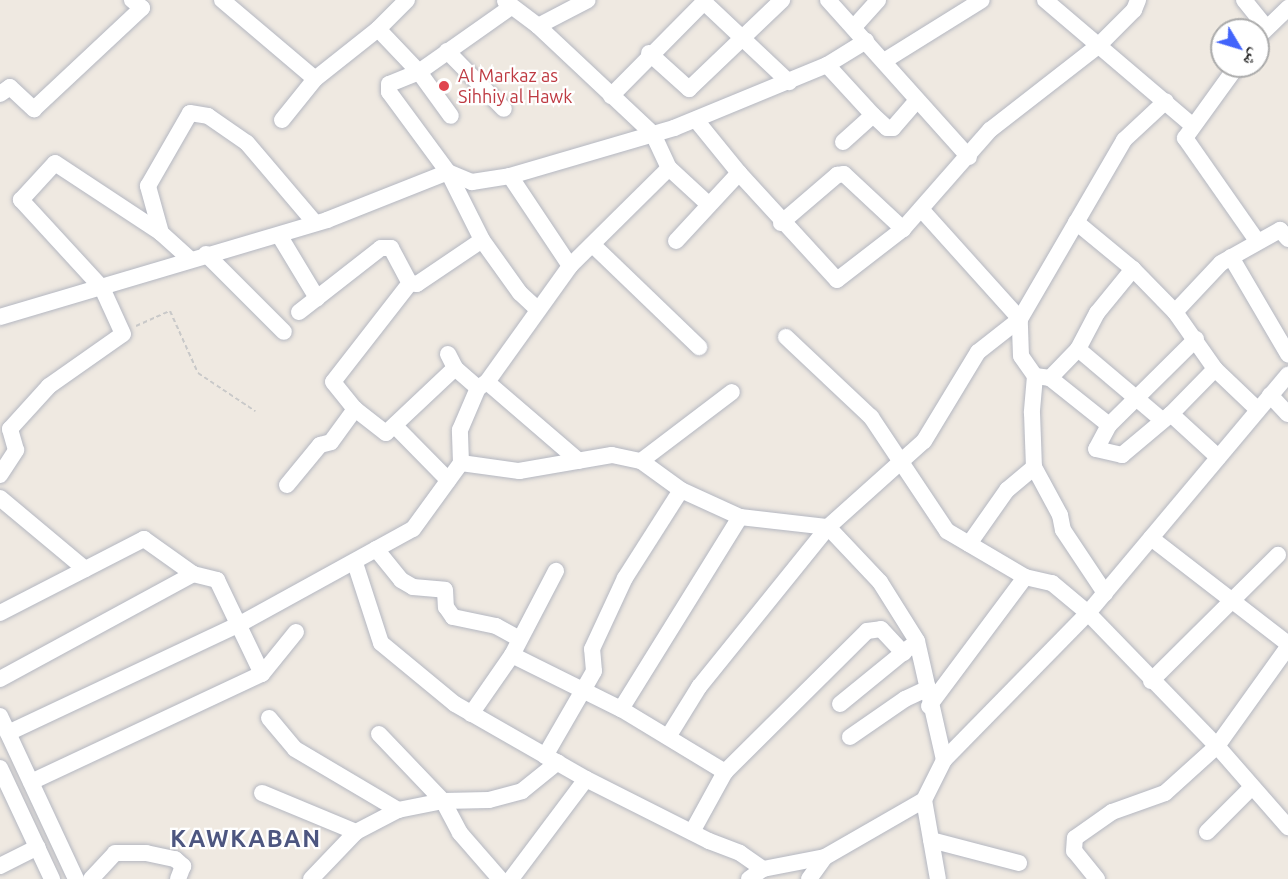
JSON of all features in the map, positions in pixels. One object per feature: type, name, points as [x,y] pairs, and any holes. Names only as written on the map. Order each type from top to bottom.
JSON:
[{"type":"street","points":[[0,94],[10,87],[34,109],[142,8],[132,0]]},
{"type":"street","points":[[222,0],[315,80]]},
{"type":"street","points":[[282,120],[315,80],[378,29],[408,0]]},
{"type":"street","points":[[538,26],[588,0]]},
{"type":"street","points":[[649,53],[689,89],[782,0]]},
{"type":"street","points":[[828,0],[884,61],[916,102],[969,157]]},
{"type":"street","points":[[854,27],[878,0]]},
{"type":"street","points":[[884,61],[982,0]]},
{"type":"street","points":[[1045,0],[1193,126]]},
{"type":"street","points":[[696,120],[781,223],[837,280],[903,229],[969,157],[990,130],[1098,46],[1134,10],[1138,0]]},
{"type":"street","points":[[1244,0],[1254,18]]},
{"type":"street","points":[[611,96],[649,53],[704,2],[744,36],[789,82]]},
{"type":"street","points":[[537,309],[520,293],[482,240],[448,172],[389,92],[388,84],[418,72],[508,4],[538,26],[653,134],[669,168],[708,204]]},
{"type":"street","points":[[1270,25],[1288,8]]},
{"type":"street","points":[[378,29],[418,72],[451,116]]},
{"type":"street","points":[[0,317],[102,288],[198,256],[279,235],[448,172],[472,182],[510,176],[653,134],[696,120],[789,82],[827,65],[866,41]]},
{"type":"street","points":[[447,51],[504,109]]},
{"type":"street","points":[[827,65],[886,128],[893,128],[916,102]]},
{"type":"street","points":[[1228,78],[1185,138],[1257,241]]},
{"type":"street","points":[[668,737],[699,687],[828,526],[924,441],[978,352],[1020,319],[1124,140],[1166,101]]},
{"type":"street","points":[[161,233],[148,186],[190,113],[208,116],[247,143],[315,223]]},
{"type":"street","points":[[843,142],[873,115]]},
{"type":"street","points":[[0,474],[16,450],[10,429],[49,386],[123,334],[102,288],[21,200],[55,163],[198,256],[284,332]]},
{"type":"street","points":[[8,733],[240,624],[355,563],[413,529],[461,463],[460,430],[483,385],[570,266],[594,246],[669,168]]},
{"type":"street","points":[[676,241],[739,173]]},
{"type":"street","points":[[781,223],[837,175],[844,174],[903,229]]},
{"type":"street","points":[[510,176],[570,266]]},
{"type":"street","points":[[921,209],[1020,319],[1021,356],[1042,377],[1109,425]]},
{"type":"street","points":[[1076,222],[1133,269],[1175,312],[1215,369],[1257,409]]},
{"type":"street","points":[[1175,312],[1231,257],[1257,241],[1285,231]]},
{"type":"street","points":[[279,235],[317,298]]},
{"type":"street","points":[[410,283],[417,284],[482,240]]},
{"type":"street","points":[[594,246],[699,347]]},
{"type":"street","points":[[299,312],[381,248],[391,249],[410,283]]},
{"type":"street","points":[[1231,257],[1288,354]]},
{"type":"street","points":[[1105,593],[1063,530],[1060,514],[1034,467],[1042,377],[1078,349],[1097,313],[1133,269]]},
{"type":"street","points":[[410,283],[333,382],[355,409],[386,432],[395,426],[451,361],[579,460]]},
{"type":"street","points":[[786,337],[871,417],[947,531],[1025,577],[1052,583],[1088,613],[1151,681],[1218,746],[1251,788],[1288,827]]},
{"type":"street","points":[[1196,339],[1109,425],[1096,450],[1122,455],[1167,417],[1215,369]]},
{"type":"street","points":[[1078,349],[1218,457]]},
{"type":"street","points":[[355,563],[381,643],[471,714],[586,779],[692,832],[740,853],[756,874],[825,857],[924,800],[944,760],[1088,613],[1257,409],[1288,375]]},
{"type":"street","points":[[641,460],[732,392]]},
{"type":"street","points":[[1270,395],[1288,414]]},
{"type":"street","points":[[287,485],[320,445],[331,442],[355,409]]},
{"type":"street","points":[[395,426],[448,480]]},
{"type":"street","points":[[461,463],[519,471],[612,455],[641,460],[681,490],[740,517],[828,526],[880,582],[917,641],[929,688],[929,706],[944,760]]},
{"type":"street","points":[[969,544],[1007,490],[1034,467]]},
{"type":"street","points":[[311,879],[356,832],[398,810],[443,801],[489,800],[522,791],[552,759],[594,671],[592,649],[625,578],[681,490]]},
{"type":"street","points":[[0,498],[85,569]]},
{"type":"street","points":[[621,709],[740,517]]},
{"type":"street","points":[[1092,877],[1074,851],[1075,838],[1112,812],[1165,793],[1218,746],[1288,645],[1150,538]]},
{"type":"street","points":[[0,613],[144,539],[193,574],[217,580],[262,674]]},
{"type":"street","points":[[376,549],[401,580],[413,587],[445,590],[446,607],[453,617],[496,626],[518,638]]},
{"type":"street","points":[[1151,681],[1278,555]]},
{"type":"street","points":[[471,714],[512,655],[518,638],[556,571]]},
{"type":"street","points":[[0,679],[193,574]]},
{"type":"street","points":[[929,706],[1025,577]]},
{"type":"street","points":[[692,832],[725,772],[867,631],[881,629],[903,653]]},
{"type":"street","points":[[32,782],[262,674],[296,632]]},
{"type":"street","points":[[840,704],[917,641]]},
{"type":"street","points":[[512,655],[582,692],[621,709],[725,772]]},
{"type":"street","points":[[850,737],[905,699],[929,688]]},
{"type":"street","points":[[0,716],[76,879]]},
{"type":"street","points":[[269,718],[295,749],[398,810]]},
{"type":"street","points":[[379,734],[443,801],[460,833],[500,879]]},
{"type":"street","points":[[0,768],[6,795],[38,847],[52,879]]},
{"type":"street","points":[[511,879],[586,779]]},
{"type":"street","points":[[1207,832],[1251,788]]},
{"type":"street","points":[[262,793],[356,832]]},
{"type":"street","points":[[924,800],[938,879]]},
{"type":"street","points":[[931,840],[1019,862]]},
{"type":"street","points":[[0,866],[38,847]]},
{"type":"street","points":[[91,879],[116,853],[146,853],[175,859],[183,866],[178,879]]},
{"type":"street","points":[[809,879],[825,857]]},
{"type":"path","points":[[123,334],[170,311],[198,373],[255,411]]},
{"type":"place","name":"Al Markaz as Sihhiy al Hawk","points":[[444,86]]},
{"type":"district","name":"KAWKABAN","points":[[246,839]]}]
